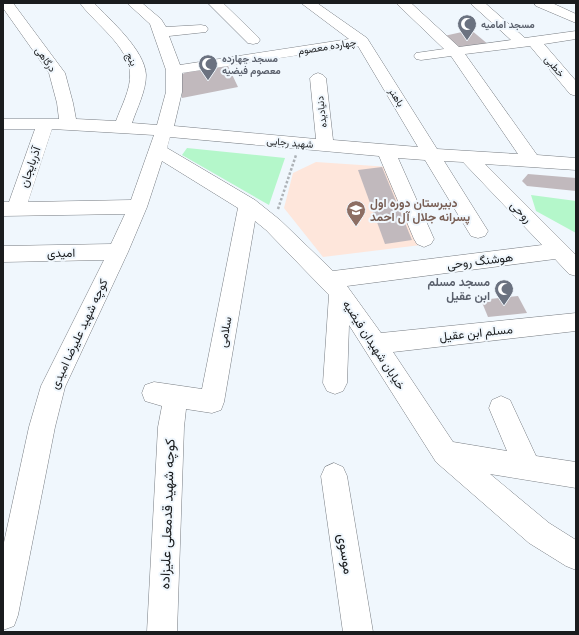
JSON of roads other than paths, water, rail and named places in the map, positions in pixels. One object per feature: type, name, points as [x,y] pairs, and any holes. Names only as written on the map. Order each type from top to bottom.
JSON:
[{"type":"street","name":"درگاهی","points":[[6,3],[57,73],[65,103],[68,124]]},
{"type":"street","name":"ینج","points":[[87,3],[130,52],[136,64],[138,78],[122,127]]},
{"type":"street","points":[[134,3],[156,22],[162,32],[201,29]]},
{"type":"street","points":[[215,3],[253,40]]},
{"type":"street","points":[[308,3],[362,41]]},
{"type":"street","points":[[403,3],[455,51],[532,161]]},
{"type":"street","name":"خطبی","points":[[477,3],[528,41],[576,91]]},
{"type":"street","points":[[540,3],[576,19]]},
{"type":"street","name":"کوچه شهید علیرضا امیدی","points":[[3,615],[42,427],[53,386],[118,252],[138,207],[161,140],[174,92],[174,70],[162,32]]},
{"type":"street","points":[[421,56],[576,35]]},
{"type":"street","name":"چهارده معصوم","points":[[174,70],[362,41]]},
{"type":"street","name":"باهنر","points":[[362,41],[432,153],[478,231]]},
{"type":"street","name":"دنیادیده","points":[[318,78],[324,146]]},
{"type":"street","name":"شهید رجایی","points":[[3,124],[68,124],[122,127],[161,140],[300,143],[386,151],[576,164]]},
{"type":"street","name":"آذربایجان","points":[[9,209],[45,124]]},
{"type":"street","name":"خیابان شهیدان فیضیه","points":[[161,140],[248,205],[272,225],[335,287],[375,344],[445,453],[539,533],[576,556]]},
{"type":"street","points":[[386,151],[424,239]]},
{"type":"street","name":"روحی","points":[[467,156],[576,268]]},
{"type":"street","name":"سلامی","points":[[165,394],[212,402],[248,205]]},
{"type":"street","points":[[9,209],[138,207]]},
{"type":"street","name":"هوشنگ روحی","points":[[335,287],[560,251]]},
{"type":"street","name":"امیدی","points":[[3,254],[118,252]]},
{"type":"street","points":[[335,287],[335,383]]},
{"type":"street","name":"مسلم ابن عقیل","points":[[375,344],[576,322]]},
{"type":"street","name":"کوچه شهید قدمعلی علیزاده","points":[[162,632],[171,427],[165,394]]},
{"type":"street","points":[[501,408],[528,468]]},
{"type":"street","points":[[445,453],[576,475]]},
{"type":"street","name":"موسوی","points":[[334,476],[358,632]]},
{"type":"place","name":"مسجد امامیه","points":[[467,41]]},
{"type":"place","name":"مسجد چهارده معصوم فیضیه","points":[[208,81]]},
{"type":"place","name":"دبیرستان دوره اول پسرانه جلال آل احمد","points":[[356,227]]},
{"type":"place","name":"مسجد مسلم ابن عقیل","points":[[504,306]]}]
